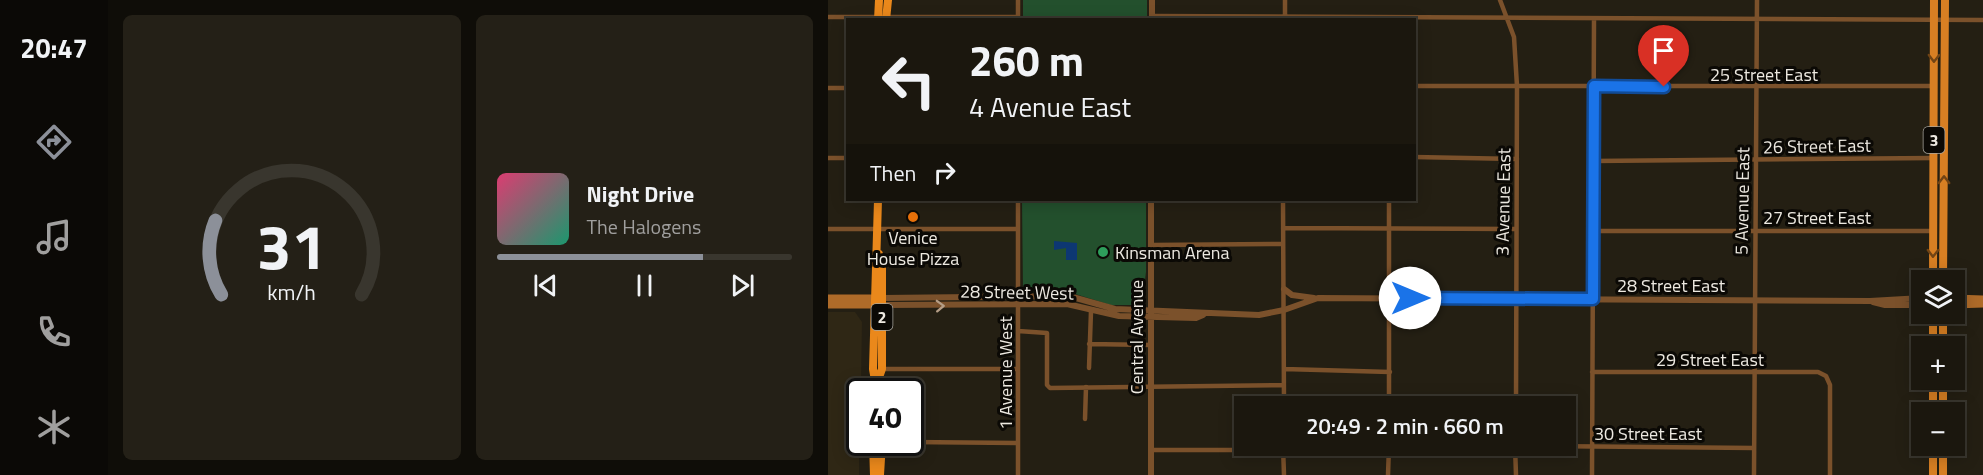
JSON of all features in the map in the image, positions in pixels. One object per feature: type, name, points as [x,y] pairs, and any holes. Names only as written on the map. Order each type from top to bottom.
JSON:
[{"type":"highway","points":[[879,0],[882,18]]},
{"type":"highway","points":[[882,18],[888,0]]},
{"type":"highway","name":"2","points":[[877,378],[878,302],[874,268],[878,250],[878,201]]},
{"type":"highway","points":[[873,456],[874,475]]},
{"type":"highway","points":[[880,475],[881,456]]},
{"type":"main road","name":"3","points":[[1933,270],[1934,0]]},
{"type":"main road","name":"3","points":[[1944,270],[1945,0]]},
{"type":"main road","name":"28 Street West","points":[[828,298],[878,302]]},
{"type":"main road","points":[[1965,298],[1983,299]]},
{"type":"main road","name":"28 Street West","points":[[828,305],[878,302]]},
{"type":"main road","points":[[1965,305],[1983,304]]},
{"type":"main road","points":[[1933,456],[1933,475]]},
{"type":"main road","points":[[1943,456],[1943,475]]},
{"type":"street","points":[[828,17],[1018,18],[1018,0]]},
{"type":"street","points":[[1152,0],[1152,18],[1983,20]]},
{"type":"street","points":[[1285,0],[1285,18]]},
{"type":"street","name":"3 Avenue East","points":[[1500,0],[1514,37],[1516,86],[1516,396]]},
{"type":"street","name":"5 Avenue East","points":[[1754,475],[1757,0]]},
{"type":"street","points":[[1592,475],[1594,19]]},
{"type":"street","name":"25 Street East","points":[[1416,86],[1933,86]]},
{"type":"street","points":[[828,88],[846,88]]},
{"type":"street","points":[[1416,157],[1516,159]]},
{"type":"street","points":[[828,158],[846,158]]},
{"type":"street","name":"26 Street East","points":[[1593,161],[1934,158]]},
{"type":"street","name":"1 Avenue West","points":[[1018,201],[1018,475]]},
{"type":"street","name":"Central Avenue","points":[[1150,475],[1151,201]]},
{"type":"street","points":[[1283,201],[1284,396]]},
{"type":"street","points":[[1389,201],[1389,396]]},
{"type":"street","points":[[1283,228],[1516,230]]},
{"type":"street","points":[[828,229],[1018,229]]},
{"type":"street","name":"27 Street East","points":[[1593,231],[1933,231]]},
{"type":"street","points":[[1151,244],[1283,244]]},
{"type":"street","points":[[1284,289],[1292,295],[1318,298]]},
{"type":"street","name":"28 Street West","points":[[878,302],[1069,296],[1115,309],[1151,314]]},
{"type":"street","name":"28 Street East","points":[[1151,314],[1197,311],[1203,315],[1259,315],[1284,310],[1318,298],[1870,301],[1911,299]]},
{"type":"street","name":"28 Street East","points":[[1870,301],[1885,305],[1911,305]]},
{"type":"street","name":"28 Street West","points":[[878,302],[1067,304],[1119,316],[1151,314]]},
{"type":"street","points":[[1089,368],[1091,311]]},
{"type":"street","points":[[1018,331],[1047,333],[1047,385],[1050,388],[1283,385]]},
{"type":"street","points":[[1089,344],[1151,345]]},
{"type":"street","points":[[877,369],[1018,369]]},
{"type":"street","points":[[1284,369],[1390,372]]},
{"type":"street","name":"29 Street East","points":[[1592,372],[1818,372],[1826,376],[1830,385],[1830,475]]},
{"type":"street","points":[[1085,419],[1086,387]]},
{"type":"street","points":[[924,442],[1018,443]]},
{"type":"street","name":"30 Street East","points":[[1576,446],[1754,448]]},
{"type":"street","points":[[1151,450],[1234,449]]},
{"type":"street","points":[[1283,456],[1284,475]]},
{"type":"street","points":[[1388,475],[1389,456]]},
{"type":"street","points":[[1515,456],[1516,475]]},
{"type":"shaded area","points":[[828,312],[855,312],[862,322],[861,378],[846,378],[846,456],[859,456],[859,475],[828,475]]},
{"type":"green space","points":[[1023,0],[1147,0],[1147,18],[1023,18]]},
{"type":"green space","points":[[1022,201],[1146,201],[1146,272],[1142,305],[1111,305],[1072,293],[1023,292]]},
{"type":"water","points":[[1054,241],[1077,243],[1077,260],[1066,260],[1066,248],[1054,250]]},
{"type":"place","name":"Venice House Pizza","points":[[913,217]]},
{"type":"place","name":"Kinsman Arena","points":[[1103,252]]},
{"type":"route","points":[[1410,298],[1593,299],[1594,86],[1664,87]]}]
